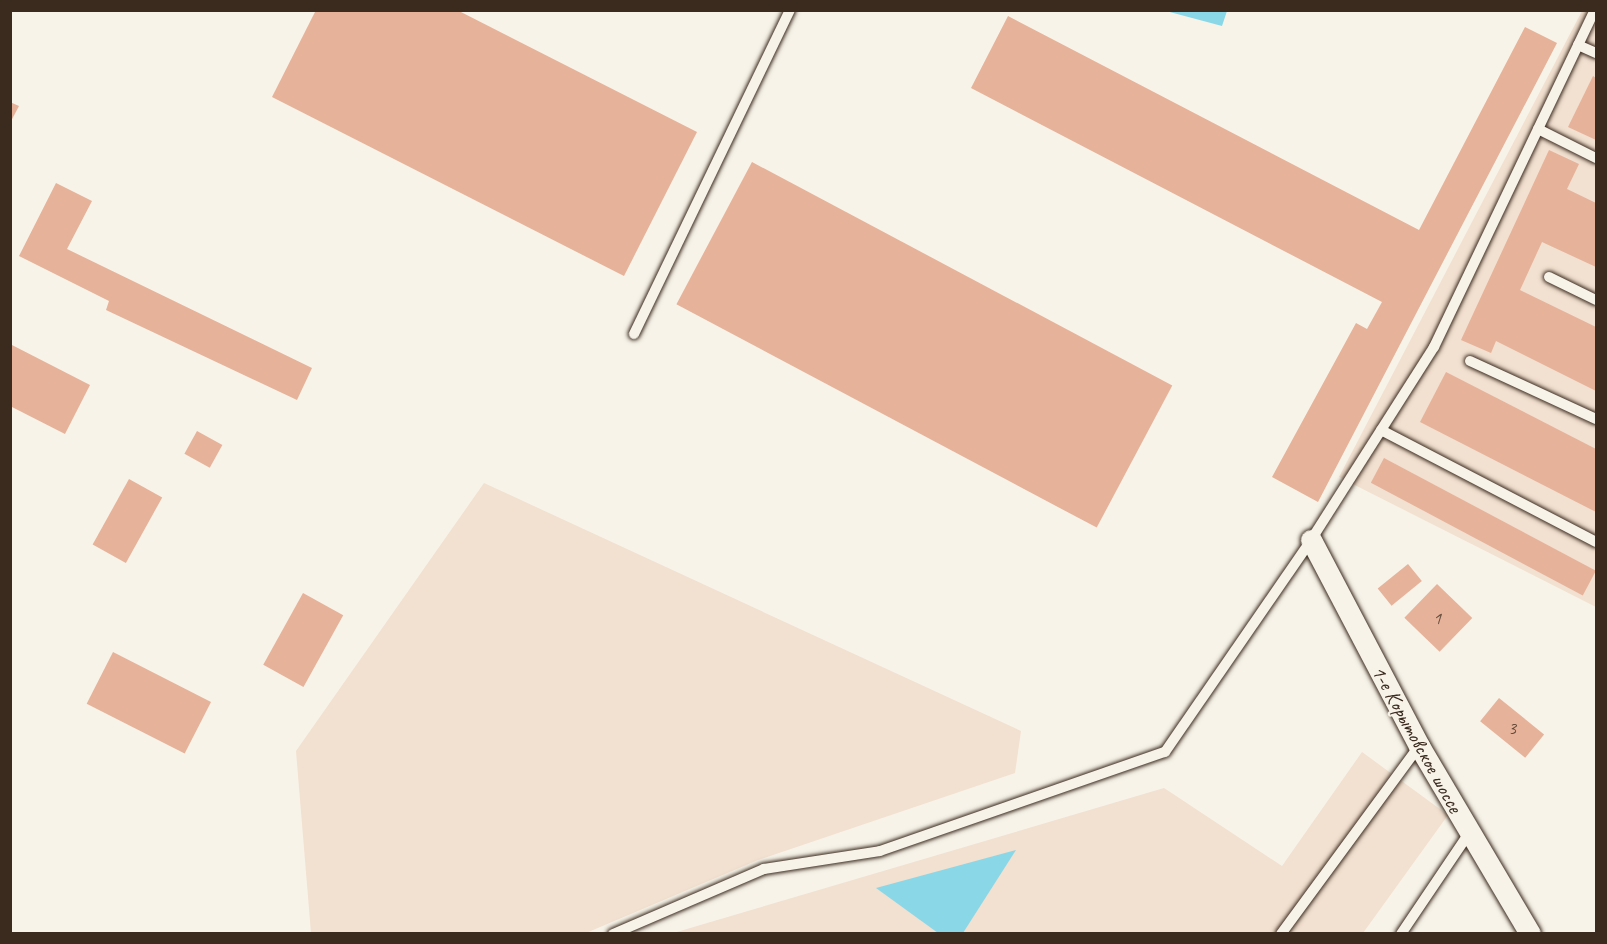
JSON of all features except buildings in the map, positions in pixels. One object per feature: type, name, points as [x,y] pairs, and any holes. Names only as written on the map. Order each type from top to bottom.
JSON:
[{"type":"street","name":"1-е Корытовское шоссе","points":[[1311,540],[1419,746],[1530,933]]},
{"type":"lane","points":[[634,334],[790,10]]},
{"type":"lane","points":[[613,933],[764,869],[880,851],[1165,752],[1311,540],[1434,347],[1595,10]]},
{"type":"lane","points":[[1578,45],[1596,53]]},
{"type":"lane","points":[[1538,129],[1596,158]]},
{"type":"lane","points":[[1549,277],[1596,300]]},
{"type":"lane","points":[[1470,361],[1596,419]]},
{"type":"lane","points":[[1381,430],[1596,542]]},
{"type":"lane","points":[[1281,933],[1419,746]]},
{"type":"lane","points":[[1401,933],[1469,833]]},
{"type":"shaded area","points":[[1582,11],[1596,11],[1596,607],[1339,477]]},
{"type":"shaded area","points":[[484,483],[1021,731],[1015,773],[758,860],[586,933],[311,933],[296,751]]},
{"type":"shaded area","points":[[1362,752],[1448,815],[1363,933],[670,934],[1164,788],[1282,866]]},
{"type":"water","points":[[1166,11],[1227,11],[1222,26]]},
{"type":"water","points":[[1016,850],[963,933],[938,933],[876,888]]}]
